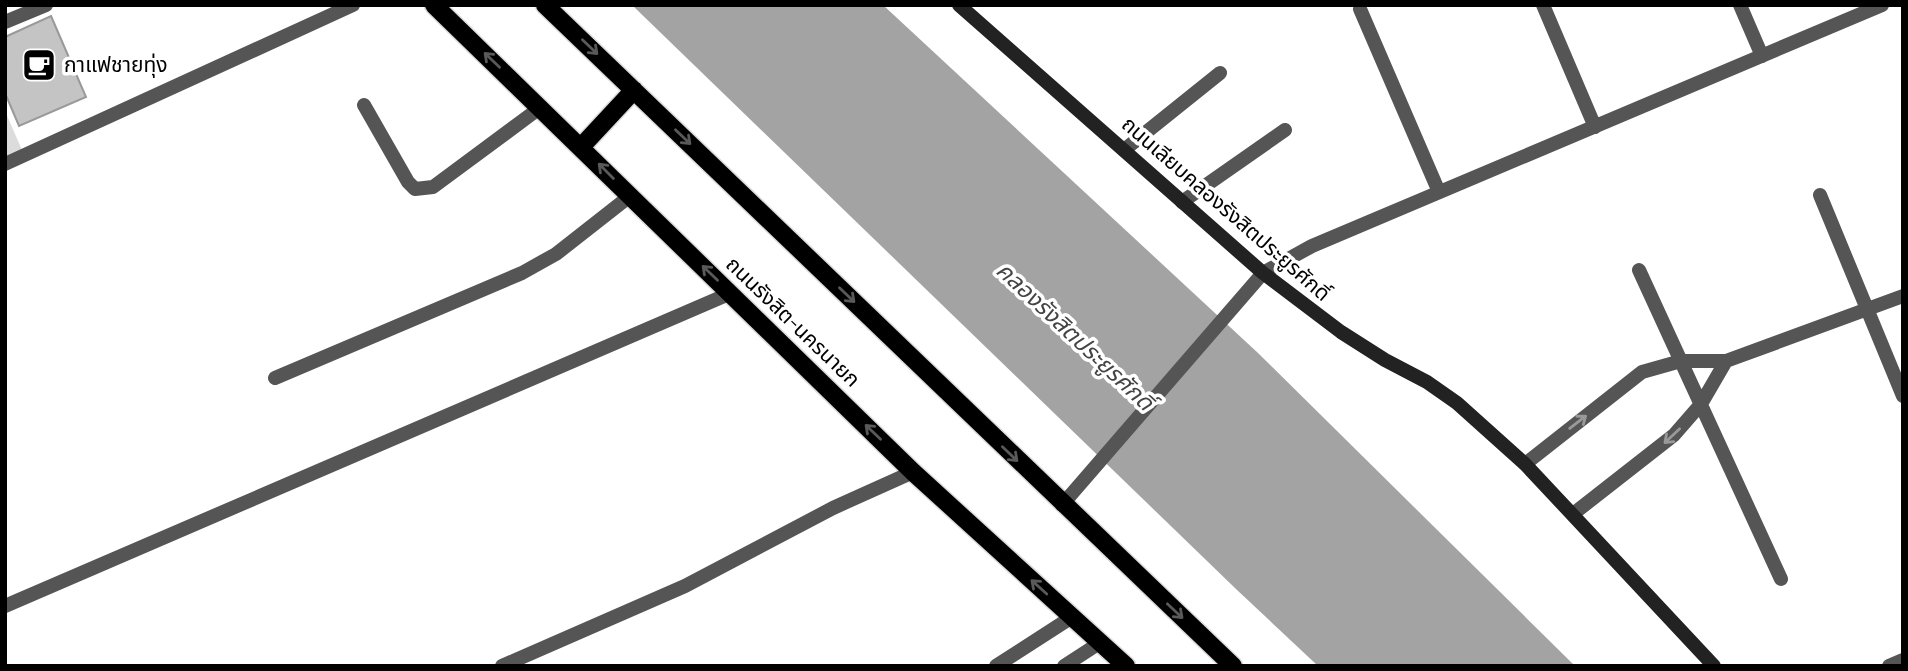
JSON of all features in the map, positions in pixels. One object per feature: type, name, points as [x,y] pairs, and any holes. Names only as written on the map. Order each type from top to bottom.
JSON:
[{"type":"main road","name":"ถนนรังสิต-นครนายก","points":[[434,5],[913,472],[1126,666]]},
{"type":"main road","points":[[545,5],[1062,505],[1233,666]]},
{"type":"main road","points":[[581,147],[634,90]]},
{"type":"street","points":[[5,22],[46,5]]},
{"type":"street","points":[[5,164],[353,5]]},
{"type":"street","name":"ถนนเลียบคลองรังสิตประยูรศักดิ์","points":[[959,5],[1263,273],[1341,332],[1457,402],[1525,464],[1714,666]]},
{"type":"street","points":[[1542,5],[1595,127]]},
{"type":"street","points":[[1740,5],[1762,56]]},
{"type":"street","points":[[1062,505],[1263,273],[1312,246],[1882,5]]},
{"type":"street","points":[[1360,9],[1439,192]]},
{"type":"street","points":[[1124,150],[1220,73]]},
{"type":"street","points":[[363,105],[408,182],[415,189],[425,190],[433,187],[541,107]]},
{"type":"street","points":[[1182,202],[1285,130]]},
{"type":"street","points":[[1820,195],[1903,396]]},
{"type":"street","points":[[275,378],[522,273],[556,254],[630,196]]},
{"type":"street","points":[[1639,270],[1781,579]]},
{"type":"street","points":[[5,606],[731,293]]},
{"type":"street","points":[[1525,464],[1642,372],[1681,361],[1726,361],[1903,296]]},
{"type":"street","points":[[1573,514],[1674,435],[1701,404],[1726,361]]},
{"type":"street","points":[[502,666],[685,586],[833,508],[913,472]]},
{"type":"street","points":[[996,666],[1072,617]]},
{"type":"street","points":[[1064,666],[1101,642]]},
{"type":"street","points":[[1889,666],[1903,660]]},
{"type":"shaded area","points":[[5,111],[25,157],[5,166]]},
{"type":"water","name":"คลองรังสิตประยูรศักดิ์","points":[[632,5],[883,5],[1258,353],[1575,666],[1318,666]]},
{"type":"building","name":"กาแฟชายทุ่ง","points":[[51,16],[86,97],[19,126],[5,93],[5,37]]},
{"type":"place","name":"กาแฟชายทุ่ง","points":[[39,65]]}]
